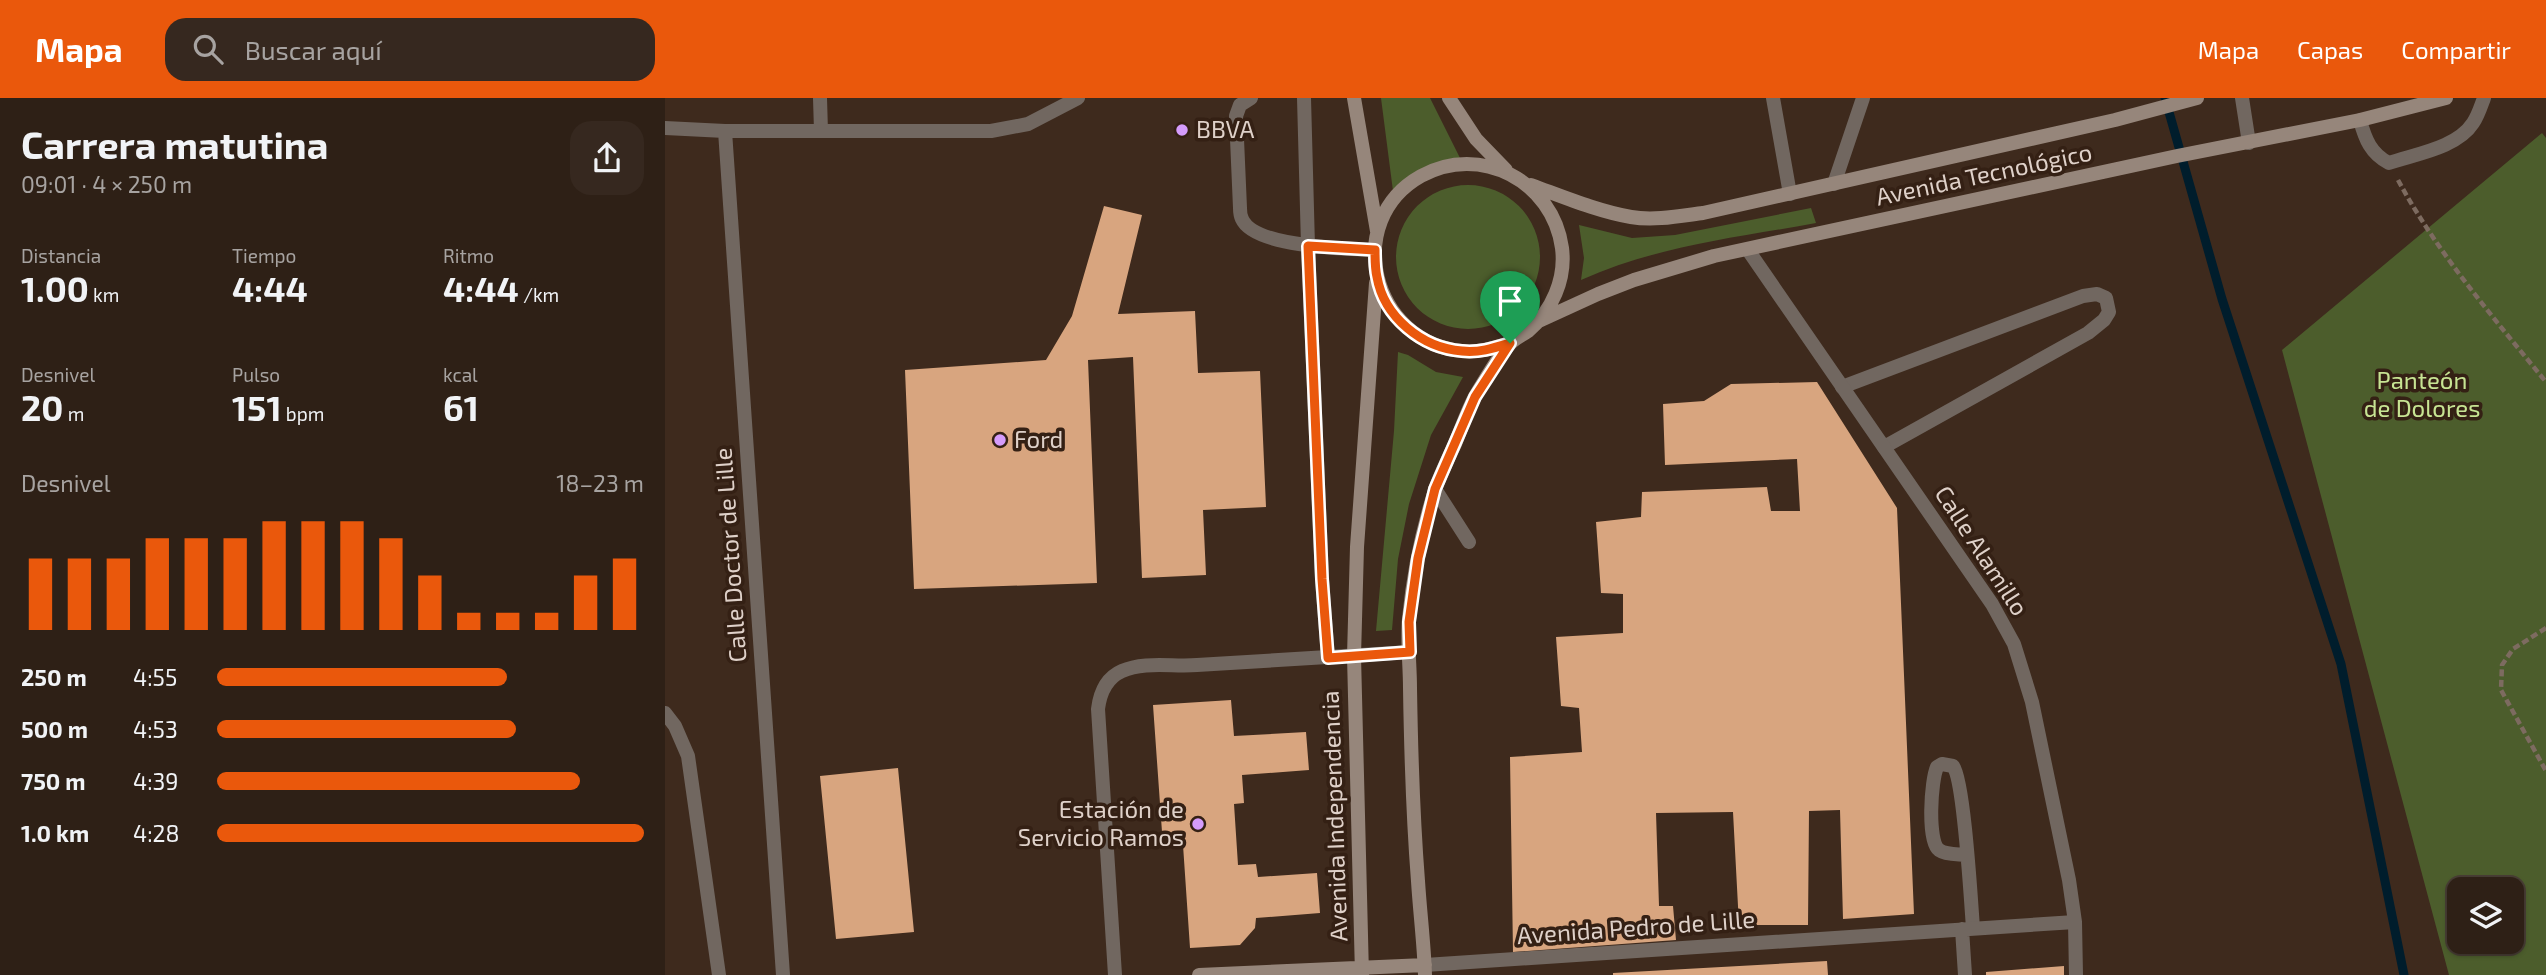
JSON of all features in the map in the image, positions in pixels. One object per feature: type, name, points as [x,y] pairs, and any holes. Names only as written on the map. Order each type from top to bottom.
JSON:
[{"type":"main road","points":[[1354,98],[1378,232]]},
{"type":"main road","points":[[1449,98],[1476,139],[1510,173]]},
{"type":"main road","points":[[2399,110],[2411,98]]},
{"type":"main road","name":"Avenida Tecnológico","points":[[1539,321],[1598,294],[1670,268],[2127,167],[2360,120],[2446,98]]},
{"type":"main road","name":"Avenida Tecnológico","points":[[1527,183],[1586,205],[1633,218],[1661,218],[1722,211],[2195,99]]},
{"type":"main road","points":[[1425,970],[1411,790],[1409,622],[1414,584],[1435,489],[1475,397],[1510,343],[1539,321],[1558,288],[1562,269],[1562,250],[1551,213],[1527,183],[1488,165],[1464,163],[1441,167],[1420,177],[1401,191],[1387,210],[1378,232],[1375,250],[1377,278],[1385,301],[1399,320],[1417,336],[1439,347],[1462,352],[1487,350],[1510,343]]},
{"type":"main road","name":"Avenida Independencia","points":[[1361,971],[1354,656],[1357,547],[1377,278]]},
{"type":"main road","name":"Avenida Pedro de Lille","points":[[1199,975],[1425,970]]},
{"type":"street","points":[[820,98],[821,131]]},
{"type":"street","points":[[665,128],[725,131],[991,131],[1028,124],[1078,98]]},
{"type":"street","points":[[1251,98],[1240,105],[1236,116],[1242,219],[1257,234],[1308,246],[1375,250]]},
{"type":"street","name":"Avenida Independencia","points":[[1304,98],[1321,565],[1328,658]]},
{"type":"street","points":[[1773,98],[1790,194]]},
{"type":"street","points":[[1834,184],[1863,98]]},
{"type":"street","points":[[2242,98],[2249,143]]},
{"type":"street","points":[[2360,120],[2365,138],[2372,149],[2380,159],[2389,163],[2451,142],[2464,134],[2473,124],[2484,98]]},
{"type":"street","name":"Calle Doctor de Lille","points":[[725,131],[783,975]]},
{"type":"street","name":"Calle Alamillo","points":[[1748,250],[1992,604],[2014,644],[2032,702],[2075,922],[2076,975]]},
{"type":"street","points":[[1842,387],[2083,296],[2097,294],[2106,298],[2109,312],[2104,320],[2088,333],[1884,447]]},
{"type":"street","points":[[1435,489],[1469,542]]},
{"type":"street","points":[[1115,975],[1098,709],[1100,696],[1108,681],[1121,671],[1136,667],[1410,652]]},
{"type":"street","points":[[665,713],[675,726],[688,757],[719,975]]},
{"type":"street","points":[[1965,975],[1968,929],[1966,855],[1958,772],[1953,766],[1942,764],[1937,767],[1933,781],[1932,837],[1939,850],[1966,855]]},
{"type":"street","name":"Avenida Pedro de Lille","points":[[1425,970],[2075,922]]},
{"type":"path","points":[[2389,163],[2427,230],[2470,289],[2546,382]]},
{"type":"path","points":[[2546,628],[2513,649],[2502,665],[2501,690],[2546,771]]},
{"type":"green space","points":[[1381,98],[1430,98],[1463,164],[1393,191]]},
{"type":"green space","name":"Panteón de Dolores","points":[[2542,133],[2546,138],[2546,975],[2449,975],[2282,350]]},
{"type":"green space","points":[[1468,185],[1496,190],[1519,206],[1535,229],[1540,257],[1535,285],[1519,308],[1496,324],[1468,329],[1440,324],[1417,308],[1401,285],[1396,257],[1401,229],[1417,206],[1440,190]]},
{"type":"green space","points":[[1811,208],[1816,223],[1667,251],[1610,268],[1581,280],[1584,258],[1579,225],[1632,238],[1675,235]]},
{"type":"green space","points":[[1398,352],[1436,372],[1463,377],[1431,435],[1409,504],[1398,559],[1392,630],[1376,631],[1394,431]]},
{"type":"building","name":"Ford","points":[[1104,206],[1142,215],[1118,314],[1195,311],[1198,373],[1260,371],[1266,507],[1203,510],[1206,575],[1142,578],[1133,357],[1088,360],[1097,583],[914,589],[905,370],[1046,360],[1072,316]]},
{"type":"building","points":[[1817,382],[1897,508],[1914,914],[1843,919],[1840,810],[1809,811],[1808,925],[1739,925],[1733,812],[1656,813],[1659,906],[1673,906],[1676,940],[1513,952],[1510,757],[1582,752],[1579,708],[1561,706],[1556,637],[1623,633],[1623,594],[1601,593],[1596,522],[1641,517],[1642,492],[1767,487],[1771,511],[1800,511],[1797,459],[1665,465],[1663,404],[1704,401],[1731,384]]},
{"type":"building","name":"Estación de Servicio Ramos","points":[[1231,700],[1234,736],[1306,732],[1309,770],[1242,775],[1244,803],[1234,804],[1238,865],[1256,864],[1258,877],[1317,873],[1320,913],[1256,918],[1255,928],[1240,945],[1190,948],[1183,845],[1163,846],[1153,705]]},
{"type":"building","points":[[898,768],[914,932],[836,939],[820,776]]},
{"type":"building","points":[[1827,961],[1828,975],[1613,975],[1613,973]]},
{"type":"building","points":[[2064,966],[2064,975],[1986,975],[1986,972]]},
{"type":"waterway","points":[[2165,98],[2222,299],[2341,664],[2404,975]]},
{"type":"place","name":"BBVA","points":[[1182,130]]},
{"type":"place","name":"Ford","points":[[1000,440]]},
{"type":"place","name":"Estación de Servicio Ramos","points":[[1198,824]]},
{"type":"route","points":[[1308,246],[1375,250],[1377,278],[1385,301],[1399,320],[1417,336],[1439,347],[1462,352],[1487,350],[1510,343],[1475,397],[1435,489],[1418,558],[1409,622],[1410,652],[1328,658],[1322,579],[1308,246]]}]
